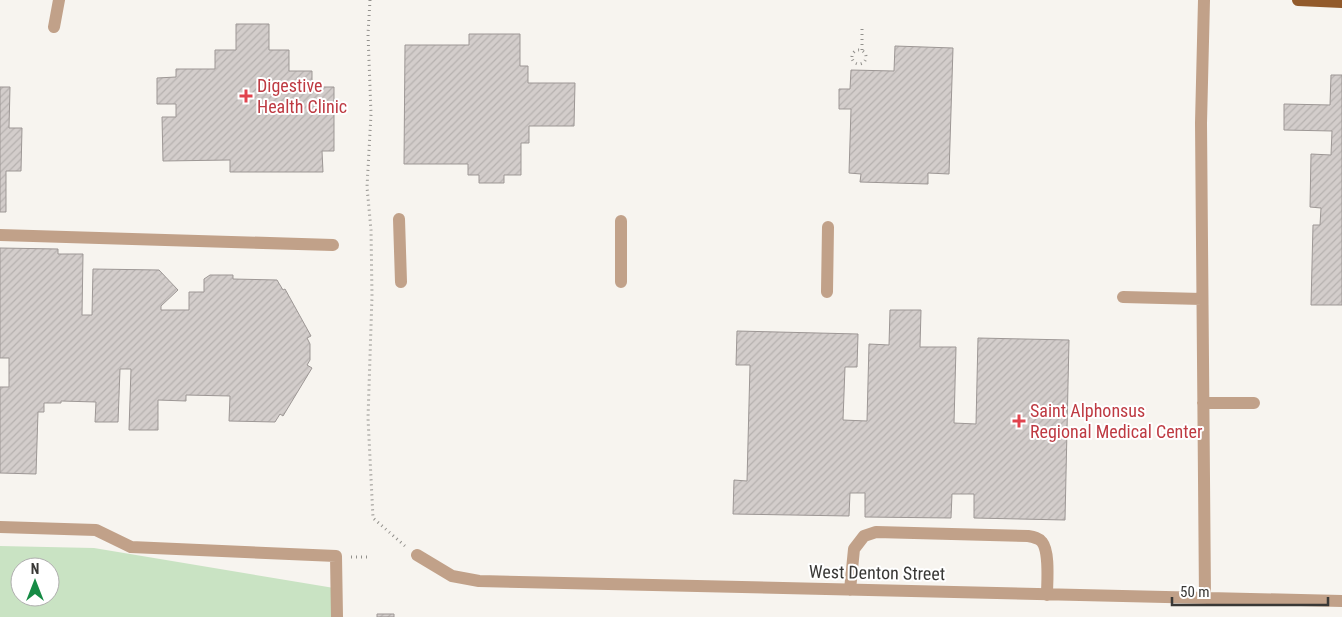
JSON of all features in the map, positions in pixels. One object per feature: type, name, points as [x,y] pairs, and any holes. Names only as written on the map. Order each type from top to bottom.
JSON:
[{"type":"main road","points":[[1298,0],[1342,2]]},
{"type":"street","points":[[54,28],[59,0]]},
{"type":"street","points":[[1204,0],[1201,124],[1205,598]]},
{"type":"street","points":[[398,220],[401,282]]},
{"type":"street","points":[[621,220],[622,282]]},
{"type":"street","points":[[827,292],[828,227]]},
{"type":"street","points":[[0,235],[333,246]]},
{"type":"street","points":[[1123,297],[1202,298]]},
{"type":"street","points":[[1204,403],[1254,402]]},
{"type":"street","points":[[0,527],[96,530],[131,547],[336,556],[337,617]]},
{"type":"street","points":[[850,590],[854,549],[864,536],[876,532],[1028,536],[1037,538],[1043,543],[1047,553],[1047,594]]},
{"type":"street","name":"West Denton Street","points":[[417,555],[452,576],[479,581],[1342,601]]},
{"type":"path","points":[[370,0],[368,34],[371,114],[367,187],[371,230],[372,296],[368,418],[373,518],[380,526],[417,555]]},
{"type":"path","points":[[862,26],[862,50],[866,53],[867,58],[864,62],[858,64],[853,61],[852,54],[857,50],[862,50]]},
{"type":"green space","points":[[0,546],[94,548],[340,589],[341,617],[0,617]]},
{"type":"building","name":"Digestive Health Clinic","points":[[236,24],[269,24],[269,50],[289,50],[289,71],[312,71],[312,87],[334,87],[334,151],[322,151],[323,172],[230,172],[230,160],[163,161],[162,117],[176,117],[176,104],[157,104],[157,78],[176,77],[176,69],[215,69],[215,50],[236,50]]},
{"type":"building","points":[[469,34],[520,34],[520,66],[528,66],[528,83],[575,83],[574,126],[529,126],[529,143],[521,143],[521,175],[504,175],[504,183],[479,183],[479,175],[468,175],[468,164],[404,164],[405,45],[469,45]]},
{"type":"building","points":[[895,46],[953,48],[949,174],[928,173],[928,184],[860,182],[861,174],[849,173],[851,109],[839,109],[839,89],[850,89],[851,70],[894,71]]},
{"type":"building","points":[[1331,75],[1342,75],[1342,305],[1311,305],[1313,225],[1320,225],[1321,208],[1310,207],[1311,154],[1331,155],[1332,131],[1284,130],[1284,104],[1330,105]]},
{"type":"building","points":[[0,87],[10,87],[9,128],[22,128],[21,171],[6,171],[6,212],[0,212]]},
{"type":"building","points":[[0,248],[58,249],[58,254],[83,254],[82,315],[92,315],[93,269],[159,270],[178,290],[161,306],[161,310],[189,310],[189,292],[204,292],[204,279],[210,275],[233,275],[233,279],[277,280],[283,290],[285,289],[311,336],[307,338],[310,344],[310,360],[307,365],[312,368],[283,416],[280,414],[275,422],[229,421],[230,396],[186,395],[186,401],[158,400],[158,430],[129,430],[131,369],[120,369],[118,422],[95,422],[96,402],[61,401],[61,403],[44,403],[44,412],[38,412],[36,474],[0,473],[0,387],[9,387],[9,358],[0,358]]},
{"type":"building","points":[[890,310],[921,310],[920,347],[956,347],[954,423],[976,424],[978,338],[1069,340],[1065,520],[974,518],[974,494],[952,494],[951,518],[865,517],[865,493],[850,493],[849,516],[733,514],[734,480],[747,481],[750,365],[736,365],[737,331],[858,334],[857,367],[845,367],[843,420],[867,421],[869,344],[889,345]]},
{"type":"building","points":[[377,614],[394,614],[394,617],[377,617]]},
{"type":"place","name":"Digestive Health Clinic","points":[[246,96]]},
{"type":"place","name":"Saint Alphonsus Regional Medical Center","points":[[1019,421]]}]
